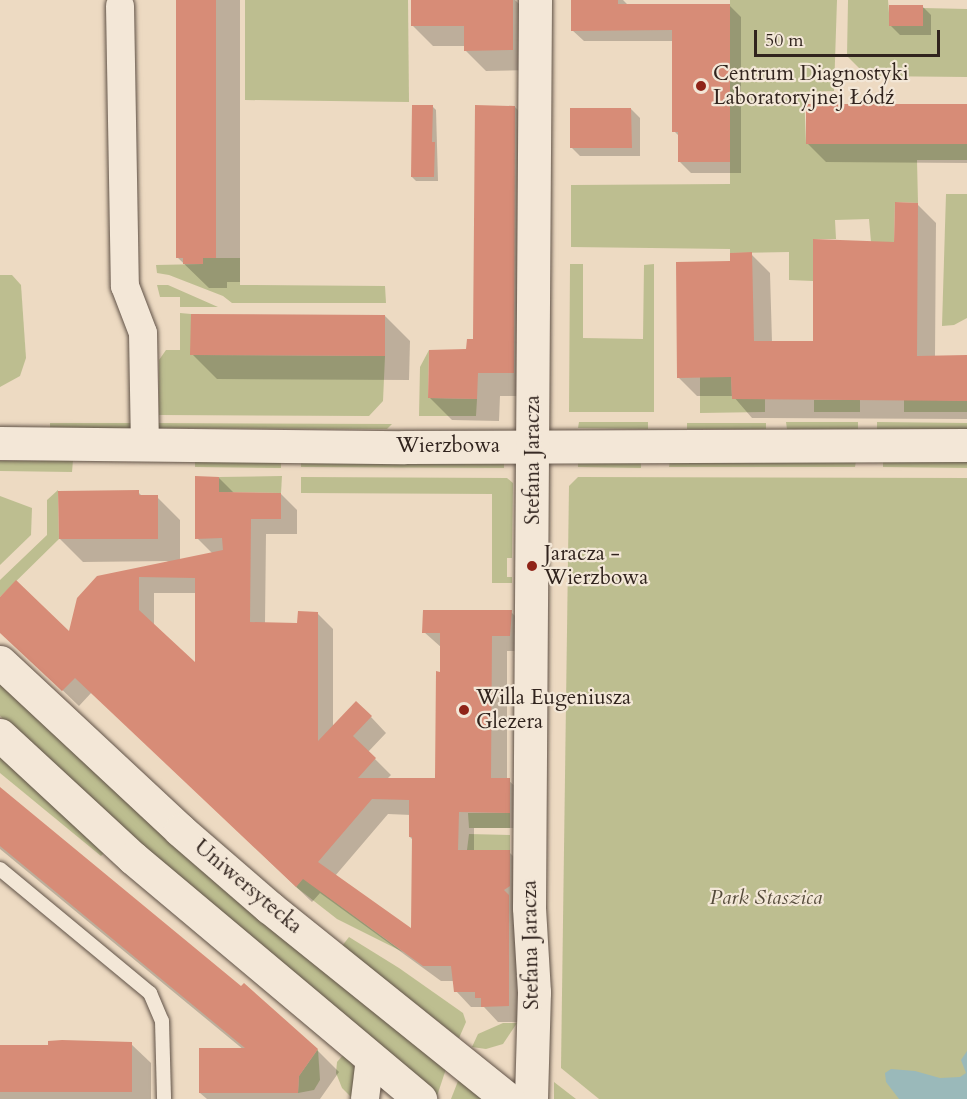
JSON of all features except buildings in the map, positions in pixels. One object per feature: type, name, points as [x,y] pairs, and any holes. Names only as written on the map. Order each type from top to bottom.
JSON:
[{"type":"street","name":"Stefana Jaracza","points":[[531,1099],[534,992],[529,907],[535,0]]},
{"type":"street","points":[[116,2],[125,286],[143,333],[145,445]]},
{"type":"street","name":"Wierzbowa","points":[[0,443],[967,446]]},
{"type":"street","name":"Uniwersytecka","points":[[0,662],[171,822],[242,884],[508,1099]]},
{"type":"street","points":[[0,735],[133,858],[420,1099]]},
{"type":"street","points":[[365,1099],[370,1058]]},
{"type":"lane","points":[[0,870],[150,993],[162,1021],[164,1099]]},
{"type":"green space","points":[[245,0],[408,0],[409,102],[245,100]]},
{"type":"green space","points":[[730,0],[837,0],[834,91],[804,92],[806,143],[967,144],[967,160],[917,160],[918,203],[895,202],[894,242],[871,242],[869,219],[835,220],[836,239],[813,239],[813,281],[789,280],[789,252],[730,253],[730,249],[571,247],[571,185],[730,184]]},
{"type":"green space","points":[[848,0],[888,0],[890,26],[923,26],[923,8],[967,9],[967,77],[867,76],[847,56]]},
{"type":"green space","points":[[946,194],[967,194],[967,318],[954,325],[942,326]]},
{"type":"green space","points":[[203,258],[240,258],[240,285],[385,286],[386,303],[232,303],[223,296],[169,275],[157,273],[156,265],[203,264]]},
{"type":"green space","points":[[570,264],[583,264],[583,338],[643,339],[644,265],[654,264],[654,412],[569,412]]},
{"type":"green space","points":[[0,275],[12,275],[21,285],[26,358],[20,376],[0,387]]},
{"type":"green space","points":[[157,285],[168,285],[218,307],[180,307],[180,297],[160,297]]},
{"type":"green space","points":[[180,313],[191,314],[191,355],[385,356],[383,401],[369,416],[159,415],[159,360],[166,350],[180,350]]},
{"type":"green space","points":[[429,350],[428,398],[477,399],[476,416],[419,416],[420,367]]},
{"type":"green space","points":[[700,377],[731,377],[732,399],[765,399],[765,412],[700,413]]},
{"type":"green space","points":[[904,399],[967,401],[967,412],[904,412]]},
{"type":"green space","points":[[814,400],[860,400],[860,412],[814,412]]},
{"type":"green space","points":[[579,422],[648,422],[648,429],[578,428]]},
{"type":"green space","points":[[786,422],[858,422],[858,429],[787,429]]},
{"type":"green space","points":[[877,422],[967,423],[967,429],[877,429]]},
{"type":"green space","points":[[50,423],[138,423],[132,428],[50,430]]},
{"type":"green space","points":[[154,423],[392,424],[387,429],[158,428]]},
{"type":"green space","points":[[687,423],[766,423],[766,429],[687,429]]},
{"type":"green space","points":[[73,460],[72,472],[0,471],[0,461]]},
{"type":"green space","points":[[195,460],[281,461],[281,468],[195,467]]},
{"type":"green space","points":[[578,460],[641,461],[641,468],[578,467]]},
{"type":"green space","points":[[301,461],[504,462],[504,468],[301,467]]},
{"type":"green space","points":[[670,461],[856,461],[855,467],[669,467]]},
{"type":"green space","points":[[883,461],[967,462],[967,468],[883,467]]},
{"type":"green space","points":[[282,476],[281,493],[219,492],[219,477]]},
{"type":"green space","points":[[301,477],[507,478],[513,483],[512,558],[507,558],[507,577],[512,577],[512,583],[492,583],[492,494],[301,493]]},
{"type":"green space","name":"Park Staszica","points":[[578,477],[967,478],[967,1099],[599,1099],[561,1068],[569,486]]},
{"type":"green space","points":[[58,490],[59,539],[0,597],[0,580],[47,535],[47,500]]},
{"type":"green space","points":[[0,496],[32,508],[31,535],[0,565]]},
{"type":"green space","points":[[0,681],[447,1066],[437,1096],[159,862],[19,735],[0,716]]},
{"type":"green space","points":[[0,755],[104,853],[101,856],[0,773]]},
{"type":"green space","points":[[468,813],[510,813],[510,828],[469,828]]},
{"type":"green space","points":[[469,834],[510,835],[510,850],[467,850]]},
{"type":"green space","points":[[303,878],[403,952],[337,919],[296,887]]},
{"type":"green space","points":[[349,937],[399,968],[463,1013],[466,1022],[459,1038],[342,946]]},
{"type":"green space","points":[[503,1023],[517,1023],[503,1044],[486,1049],[472,1047],[478,1034]]},
{"type":"green space","points":[[318,1049],[320,1080],[314,1090],[298,1093],[299,1076]]},
{"type":"green space","points":[[344,1054],[356,1069],[353,1099],[342,1088],[336,1073],[337,1062]]},
{"type":"green space","points":[[460,1076],[489,1099],[451,1099]]},
{"type":"green space","points":[[554,1082],[576,1099],[554,1099]]},
{"type":"water","points":[[967,1051],[967,1099],[899,1099],[886,1082],[885,1073],[891,1069],[915,1071],[940,1078],[960,1077],[966,1073],[961,1060]]},
{"type":"place","name":"Centrum Diagnostyki Laboratoryjnej Łódź","points":[[701,86]]},
{"type":"place","name":"Jaracza - Wierzbowa","points":[[532,566]]},
{"type":"place","name":"Willa Eugeniusza Glezera","points":[[464,710]]}]
